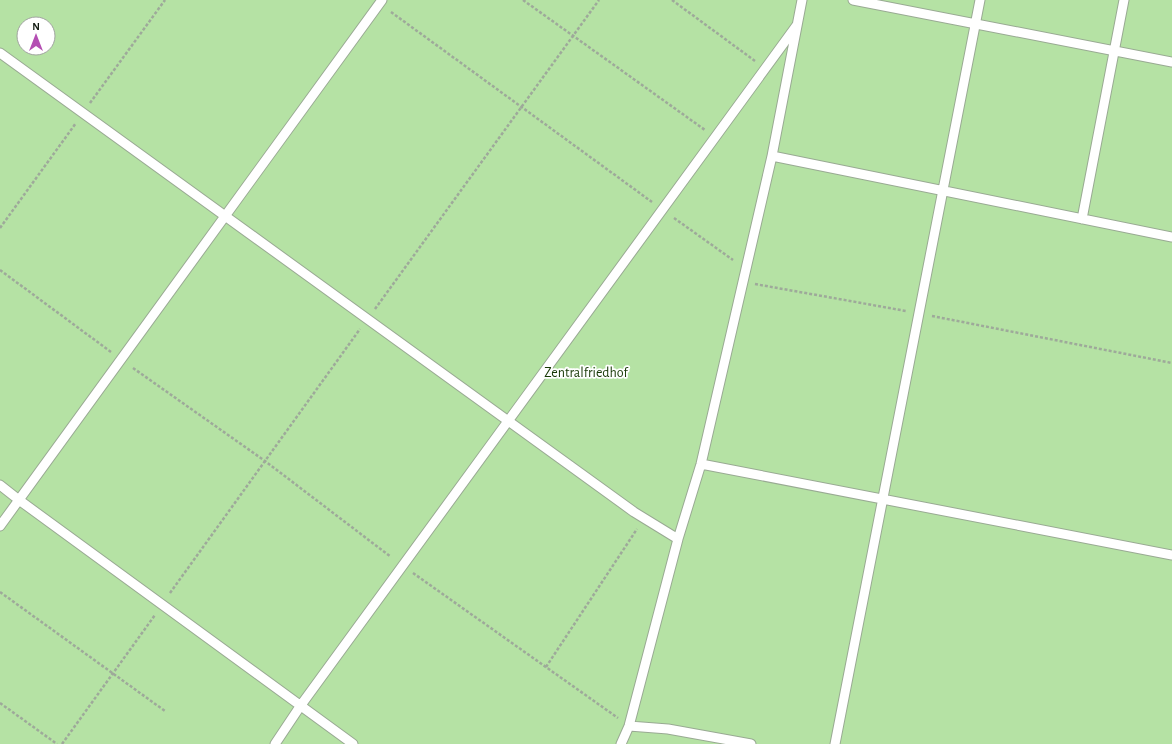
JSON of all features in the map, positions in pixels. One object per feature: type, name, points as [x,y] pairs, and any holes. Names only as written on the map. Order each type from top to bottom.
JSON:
[{"type":"lane","points":[[621,744],[629,726],[678,538],[701,464],[772,156],[802,0]]},
{"type":"lane","points":[[853,0],[1172,62]]},
{"type":"lane","points":[[835,744],[980,0]]},
{"type":"lane","points":[[1082,219],[1124,0]]},
{"type":"lane","points":[[0,526],[381,2]]},
{"type":"lane","points":[[275,744],[301,705],[797,25]]},
{"type":"lane","points":[[0,53],[644,519],[678,538]]},
{"type":"lane","points":[[772,156],[1172,237]]},
{"type":"lane","points":[[701,464],[1172,555]]},
{"type":"lane","points":[[0,485],[353,744]]},
{"type":"lane","points":[[629,726],[668,729],[751,744]]},
{"type":"path","points":[[523,0],[715,137]]},
{"type":"path","points":[[62,744],[599,0]]},
{"type":"path","points":[[672,0],[766,68]]},
{"type":"path","points":[[381,2],[521,107],[746,269]]},
{"type":"path","points":[[0,270],[121,360],[265,461],[402,566],[629,726]]},
{"type":"path","points":[[743,282],[918,313],[1172,363]]},
{"type":"path","points":[[546,667],[644,519]]},
{"type":"path","points":[[0,592],[165,712]]},
{"type":"path","points":[[0,703],[57,744]]},
{"type":"green space","name":"Zentralfriedhof","points":[[0,0],[1172,0],[1172,744],[0,744]]}]
